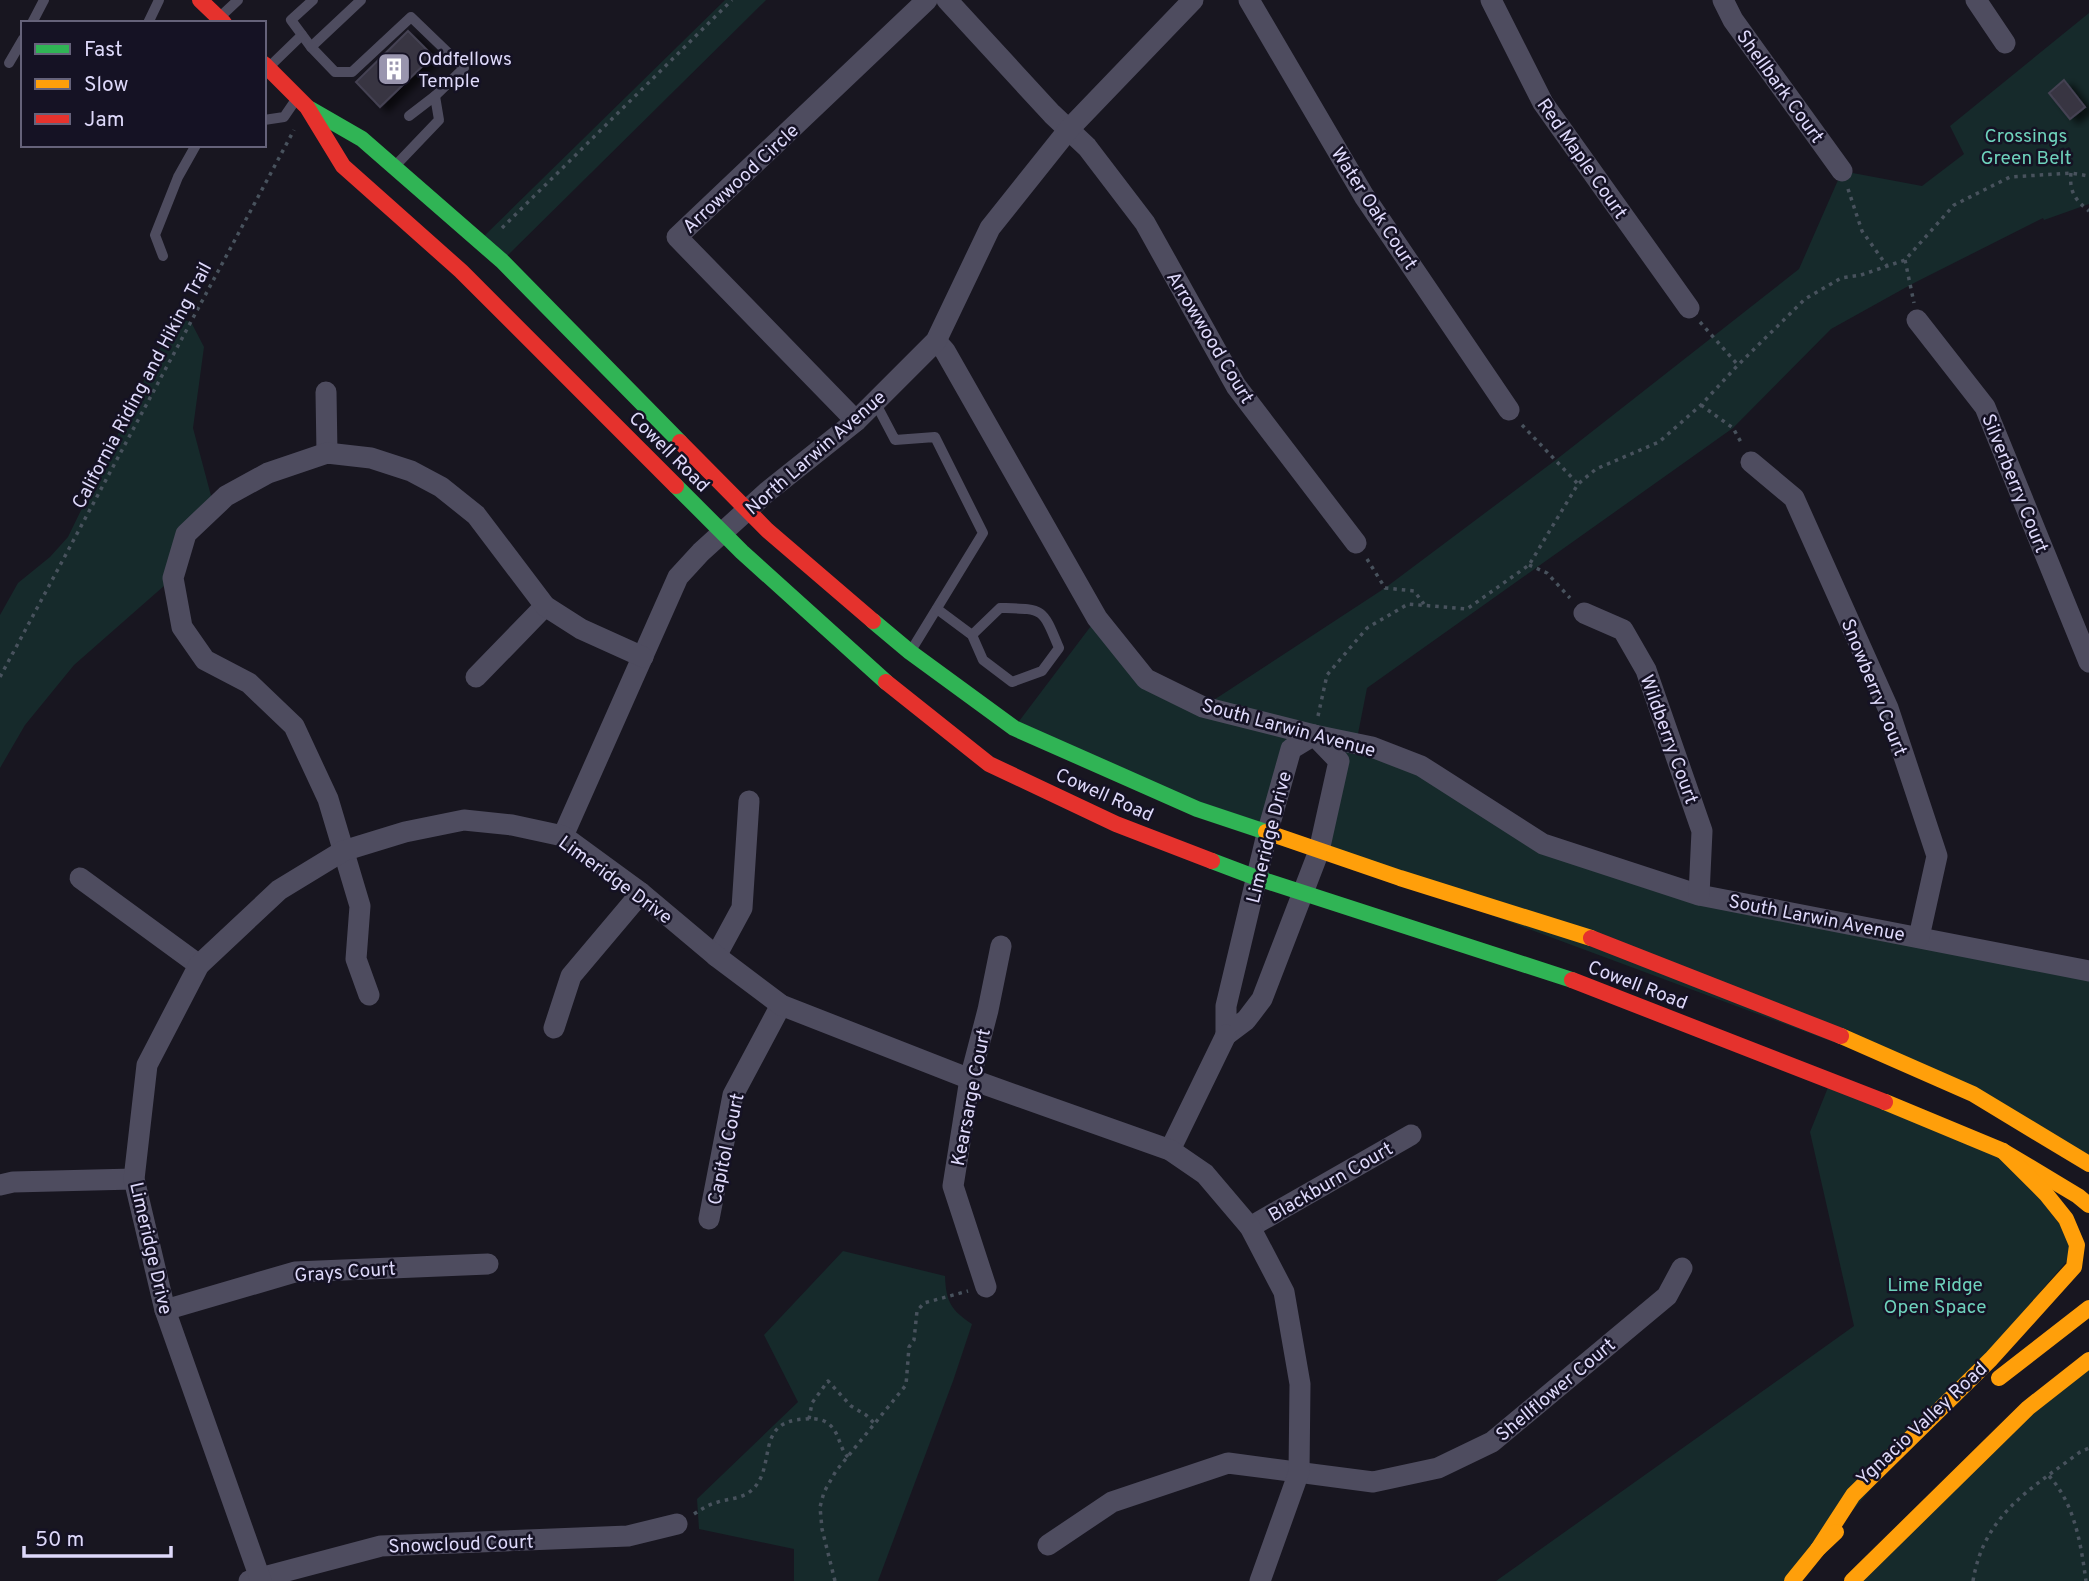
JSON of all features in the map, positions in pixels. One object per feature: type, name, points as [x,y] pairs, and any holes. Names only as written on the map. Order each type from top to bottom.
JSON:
[{"type":"main road","points":[[200,0],[221,20]]},
{"type":"main road","name":"Cowell Road","points":[[266,66],[302,102],[343,166],[461,271],[722,533],[886,682],[989,764],[1116,824],[1257,878],[1552,972],[1831,1080],[2003,1151],[2089,1205]]},
{"type":"main road","name":"Cowell Road","points":[[302,102],[362,139],[502,261],[747,511],[910,652],[1014,728],[1197,809],[1319,851],[1612,944],[1837,1034],[1973,1094],[2089,1164]]},
{"type":"main road","points":[[1818,1549],[1853,1494],[1991,1359],[2074,1267],[2078,1248],[2073,1230],[2057,1206],[2003,1151]]},
{"type":"main road","name":"Ygnacio Valley Road","points":[[1990,1385],[2089,1308]]},
{"type":"main road","points":[[1852,1581],[2028,1408],[2089,1360]]},
{"type":"main road","name":"Ygnacio Valley Road","points":[[1793,1581],[1818,1549],[1919,1453]]},
{"type":"street","name":"Arrowwood Circle","points":[[856,421],[677,237],[928,0]]},
{"type":"street","points":[[947,0],[1069,129]]},
{"type":"street","name":"North Larwin Avenue","points":[[564,835],[678,577],[701,551],[856,421],[936,341],[990,228],[1069,129],[1193,0]]},
{"type":"street","name":"Water Oak Court","points":[[1249,0],[1364,195],[1509,410]]},
{"type":"street","name":"Red Maple Court","points":[[1491,0],[1543,103],[1689,308]]},
{"type":"street","name":"Shellbark Court","points":[[1723,0],[1733,20],[1842,171]]},
{"type":"street","points":[[1976,0],[2005,43]]},
{"type":"street","name":"Arrowwood Court","points":[[1069,129],[1087,147],[1145,223],[1236,386],[1356,543]]},
{"type":"street","name":"Silverberry Court","points":[[1917,320],[1985,407],[2089,662]]},
{"type":"street","name":"South Larwin Avenue","points":[[936,341],[945,351],[1097,618],[1146,679],[1203,707],[1372,747],[1420,766],[1543,844],[1699,895],[2089,971]]},
{"type":"street","points":[[326,392],[327,453]]},
{"type":"street","points":[[369,995],[356,959],[360,906],[328,799],[294,726],[249,683],[205,660],[182,627],[173,578],[186,534],[226,496],[268,473],[327,453],[371,458],[411,471],[441,487],[476,515],[545,606],[581,629],[643,657]]},
{"type":"street","name":"Snowberry Court","points":[[1751,462],[1794,498],[1888,708],[1937,856],[1919,937]]},
{"type":"street","points":[[476,677],[545,606]]},
{"type":"street","name":"Wildberry Court","points":[[1584,613],[1623,630],[1646,670],[1702,831],[1699,895]]},
{"type":"street","name":"Limeridge Drive","points":[[1170,1150],[1226,1035],[1226,1006],[1267,834],[1291,750],[1314,735],[1339,761],[1319,851],[1262,999],[1246,1020],[1226,1035]]},
{"type":"street","points":[[716,956],[742,908],[750,801]]},
{"type":"street","name":"Limeridge Drive","points":[[256,1580],[165,1310],[134,1179],[147,1065],[199,965],[279,890],[343,851],[405,832],[464,820],[512,825],[564,835],[781,1005],[970,1079],[1170,1150],[1205,1174],[1250,1227],[1284,1292],[1300,1384],[1299,1472],[1260,1581]]},
{"type":"street","points":[[80,878],[199,965]]},
{"type":"street","points":[[554,1028],[571,976],[641,893]]},
{"type":"street","name":"Kearsarge Court","points":[[986,1287],[953,1186],[970,1079],[1001,946]]},
{"type":"street","name":"Capitol Court","points":[[709,1219],[733,1095],[781,1005]]},
{"type":"street","name":"Blackburn Court","points":[[1250,1227],[1411,1135]]},
{"type":"street","points":[[0,1185],[13,1182],[134,1179]]},
{"type":"street","name":"Grays Court","points":[[165,1310],[295,1272],[488,1264]]},
{"type":"street","name":"Shellflower Court","points":[[1048,1545],[1112,1502],[1228,1463],[1373,1482],[1438,1468],[1492,1442],[1667,1296],[1682,1268]]},
{"type":"street","name":"Snowcloud Court","points":[[256,1580],[380,1546],[628,1536],[677,1524]]},
{"type":"lane","points":[[33,21],[44,0]]},
{"type":"lane","points":[[149,21],[159,0]]},
{"type":"lane","points":[[221,20],[237,0]]},
{"type":"lane","points":[[313,0],[291,20],[311,47],[335,72],[352,72],[411,17],[464,68],[409,116]]},
{"type":"lane","points":[[311,47],[361,0]]},
{"type":"lane","points":[[266,66],[302,35]]},
{"type":"lane","points":[[9,63],[21,42]]},
{"type":"lane","points":[[394,167],[439,120],[435,96]]},
{"type":"lane","points":[[266,120],[284,117],[302,102]]},
{"type":"lane","points":[[163,256],[155,235],[178,177],[195,147]]},
{"type":"lane","points":[[875,402],[895,440],[935,437],[983,533],[910,652]]},
{"type":"lane","points":[[937,609],[972,635],[983,660],[1012,682],[1042,671],[1059,648],[1047,619],[1034,609],[1000,607],[972,635]]},
{"type":"path","points":[[483,247],[732,0]]},
{"type":"path","name":"California Riding and Hiking Trail","points":[[0,677],[302,102]]},
{"type":"path","points":[[1842,171],[1862,232],[1887,266]]},
{"type":"path","points":[[2071,173],[2069,186],[2077,201],[2089,211]]},
{"type":"path","points":[[1314,735],[1326,675],[1367,628],[1408,604],[1467,609],[1529,565],[1578,484],[1595,469],[1659,442],[1701,405],[1805,299],[1841,278],[1861,275],[1905,260],[1954,205],[2010,177],[2071,173],[2089,176]]},
{"type":"path","points":[[1905,260],[1912,284],[1917,320]]},
{"type":"path","points":[[1689,308],[1738,365]]},
{"type":"path","points":[[1701,405],[1734,428],[1751,462]]},
{"type":"path","points":[[1509,410],[1578,484]]},
{"type":"path","points":[[1356,543],[1385,587],[1414,590],[1426,606]]},
{"type":"path","points":[[1529,565],[1547,572],[1584,613]]},
{"type":"path","points":[[835,1581],[822,1529],[820,1507],[824,1492],[836,1471],[906,1385],[909,1347],[916,1331],[917,1311],[924,1303],[986,1287]]},
{"type":"path","points":[[808,1419],[812,1403],[828,1381],[851,1406],[876,1425]]},
{"type":"path","points":[[677,1524],[710,1504],[751,1492],[758,1483],[773,1433],[790,1421],[826,1421],[832,1426],[840,1447],[849,1458]]},
{"type":"path","points":[[1973,1581],[1975,1565],[1991,1531],[2019,1497],[2089,1448]]},
{"type":"path","points":[[2049,1476],[2063,1493],[2072,1515],[2086,1581]]},
{"type":"green space","points":[[725,0],[766,0],[502,261],[479,241]]},
{"type":"green space","name":"Crossings Green Belt","points":[[2089,13],[2089,204],[2044,220],[2043,218],[1912,284],[1831,329],[1733,428],[1367,688],[1356,744],[1372,747],[1543,844],[1699,895],[2089,971],[2089,1164],[1973,1094],[1319,851],[1339,761],[1314,735],[1291,750],[1267,834],[1014,728],[1097,618],[1146,679],[1203,707],[1385,588],[1557,459],[1799,269],[1842,171],[1922,186],[1964,154],[1950,126]]},
{"type":"green space","points":[[175,317],[191,322],[204,347],[193,428],[214,507],[173,578],[74,665],[25,725],[0,768],[0,615],[18,583],[50,557],[68,537]]},
{"type":"green space","name":"Lime Ridge Open Space","points":[[1831,1080],[2003,1151],[2078,1248],[1792,1581],[1496,1581],[1854,1326],[1810,1132]]},
{"type":"green space","points":[[843,1251],[945,1276],[951,1304],[972,1324],[878,1581],[794,1581],[794,1549],[699,1529],[697,1499],[798,1402],[764,1335]]},
{"type":"green space","points":[[2089,1360],[2089,1581],[1854,1581]]},
{"type":"building","name":"Oddfellows Temple","points":[[408,31],[433,56],[380,107],[356,82]]},
{"type":"building","points":[[2064,80],[2085,107],[2070,119],[2049,93]]},
{"type":"traffic: fast","points":[[310,109],[362,139],[502,261],[680,442]]},
{"type":"traffic: fast","points":[[676,486],[742,552],[886,682]]},
{"type":"traffic: fast","points":[[873,621],[910,652],[1014,728],[1197,809],[1266,832]]},
{"type":"traffic: fast","points":[[1212,861],[1572,980]]},
{"type":"traffic: slow","points":[[1266,832],[1400,878],[1591,938]]},
{"type":"traffic: slow","points":[[1841,1036],[1973,1094],[2089,1164]]},
{"type":"traffic: slow","points":[[1885,1102],[2003,1151],[2089,1205]]},
{"type":"traffic: slow","points":[[1818,1549],[1853,1495],[1991,1359],[2074,1267],[2077,1245],[2066,1219],[2046,1194],[2003,1151]]},
{"type":"traffic: slow","points":[[1999,1378],[2089,1308]]},
{"type":"traffic: slow","points":[[1852,1581],[2028,1408],[2089,1360]]},
{"type":"traffic: slow","points":[[1792,1581],[1836,1532]]},
{"type":"traffic: jam","points":[[200,0],[222,21]]},
{"type":"traffic: jam","points":[[266,66],[307,107],[343,166],[461,271],[676,486]]},
{"type":"traffic: jam","points":[[680,442],[767,530],[873,621]]},
{"type":"traffic: jam","points":[[886,682],[989,764],[1116,824],[1212,861]]},
{"type":"traffic: jam","points":[[1591,938],[1841,1036]]},
{"type":"traffic: jam","points":[[1572,980],[1885,1102]]},
{"type":"place","name":"Oddfellows Temple","points":[[394,69]]}]
